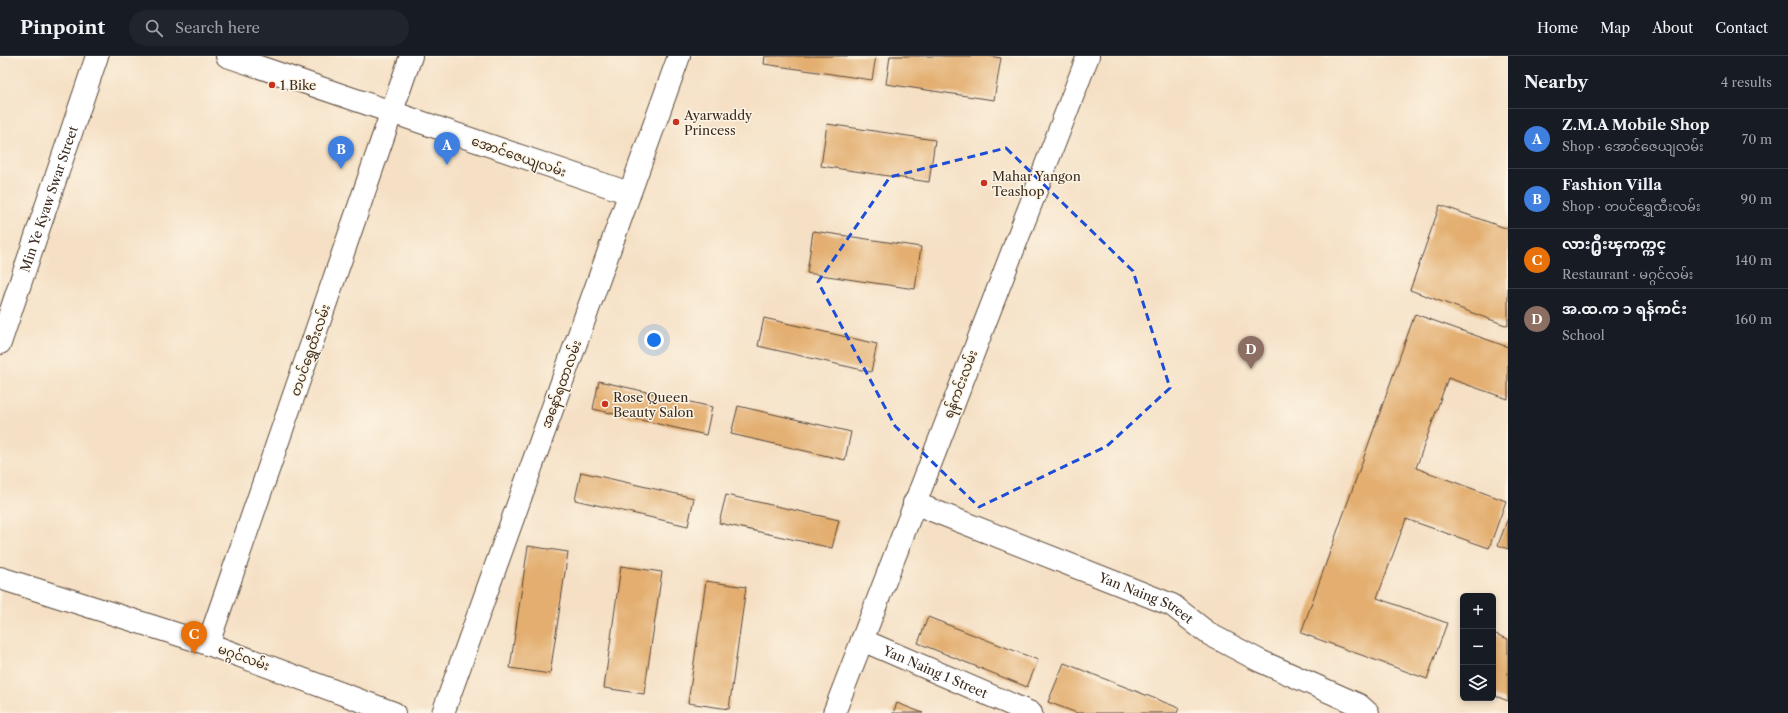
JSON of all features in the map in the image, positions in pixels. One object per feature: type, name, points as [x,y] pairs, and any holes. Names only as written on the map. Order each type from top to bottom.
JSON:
[{"type":"street","name":"Min Ye Kyaw Swar Street","points":[[0,343],[98,56]]},
{"type":"street","name":"အောင်ဇေယျလမ်း","points":[[227,56],[629,193]]},
{"type":"street","name":"တပင်ရွှေထီးလမ်း","points":[[208,644],[411,56]]},
{"type":"street","name":"အနော်ရထာလမ်း","points":[[443,713],[679,56]]},
{"type":"street","name":"ရန်ကင်းလမ်း","points":[[834,713],[1088,56]]},
{"type":"street","name":"Yan Naing Street","points":[[914,503],[1172,605],[1210,634],[1260,661],[1359,705],[1368,713]]},
{"type":"street","name":"မဂ္ဂင်လမ်း","points":[[0,578],[208,644],[394,713]]},
{"type":"street","name":"Yan Naing 1 Street","points":[[862,640],[1031,713]]},
{"type":"highlighted area","points":[[1006,148],[1133,271],[1170,388],[1107,446],[979,507],[895,426],[818,282],[890,177]]},
{"type":"building","points":[[765,56],[876,56],[872,80],[764,64]]},
{"type":"building","points":[[890,56],[989,56],[1001,58],[994,100],[886,84]]},
{"type":"building","points":[[827,124],[935,140],[929,182],[821,166]]},
{"type":"building","points":[[1440,205],[1508,229],[1508,326],[1410,290]]},
{"type":"building","points":[[813,231],[921,247],[915,289],[807,273]]},
{"type":"building","points":[[1415,314],[1508,347],[1508,399],[1448,378],[1416,468],[1506,501],[1489,548],[1406,519],[1377,598],[1447,623],[1427,679],[1301,633]]},
{"type":"building","points":[[764,318],[877,344],[871,372],[758,346]]},
{"type":"building","points":[[599,381],[712,407],[706,435],[593,409]]},
{"type":"building","points":[[738,406],[851,432],[845,460],[731,434]]},
{"type":"building","points":[[581,472],[694,498],[688,526],[575,500]]},
{"type":"building","points":[[726,495],[839,520],[832,548],[719,523]]},
{"type":"building","points":[[1508,518],[1508,549],[1498,545]]},
{"type":"building","points":[[528,546],[568,552],[550,674],[510,668]]},
{"type":"building","points":[[621,566],[662,572],[644,694],[604,688]]},
{"type":"building","points":[[706,581],[746,587],[729,709],[688,703]]},
{"type":"building","points":[[928,617],[1038,660],[1027,687],[918,643]]},
{"type":"building","points":[[1496,634],[1508,639],[1508,701],[1496,696]]},
{"type":"building","points":[[1064,663],[1179,708],[1177,713],[1077,713],[1048,702]]},
{"type":"building","points":[[897,703],[923,713],[893,713]]},
{"type":"place","name":"1 Bike","points":[[272,85]]},
{"type":"place","name":"Ayarwaddy Princess","points":[[676,122]]},
{"type":"place","name":"Z.M.A Mobile Shop","points":[[447,165]]},
{"type":"place","name":"Fashion Villa","points":[[341,169]]},
{"type":"place","name":"Mahar Yangon Teashop","points":[[984,183]]},
{"type":"place","name":"အ.ထ.က ၁ ရန်ကင်း","points":[[1251,369]]},
{"type":"place","name":"Rose Queen Beauty Salon","points":[[605,404]]},
{"type":"place","name":"လား႐ွိဳးၾကက္ကင္","points":[[194,654]]}]
